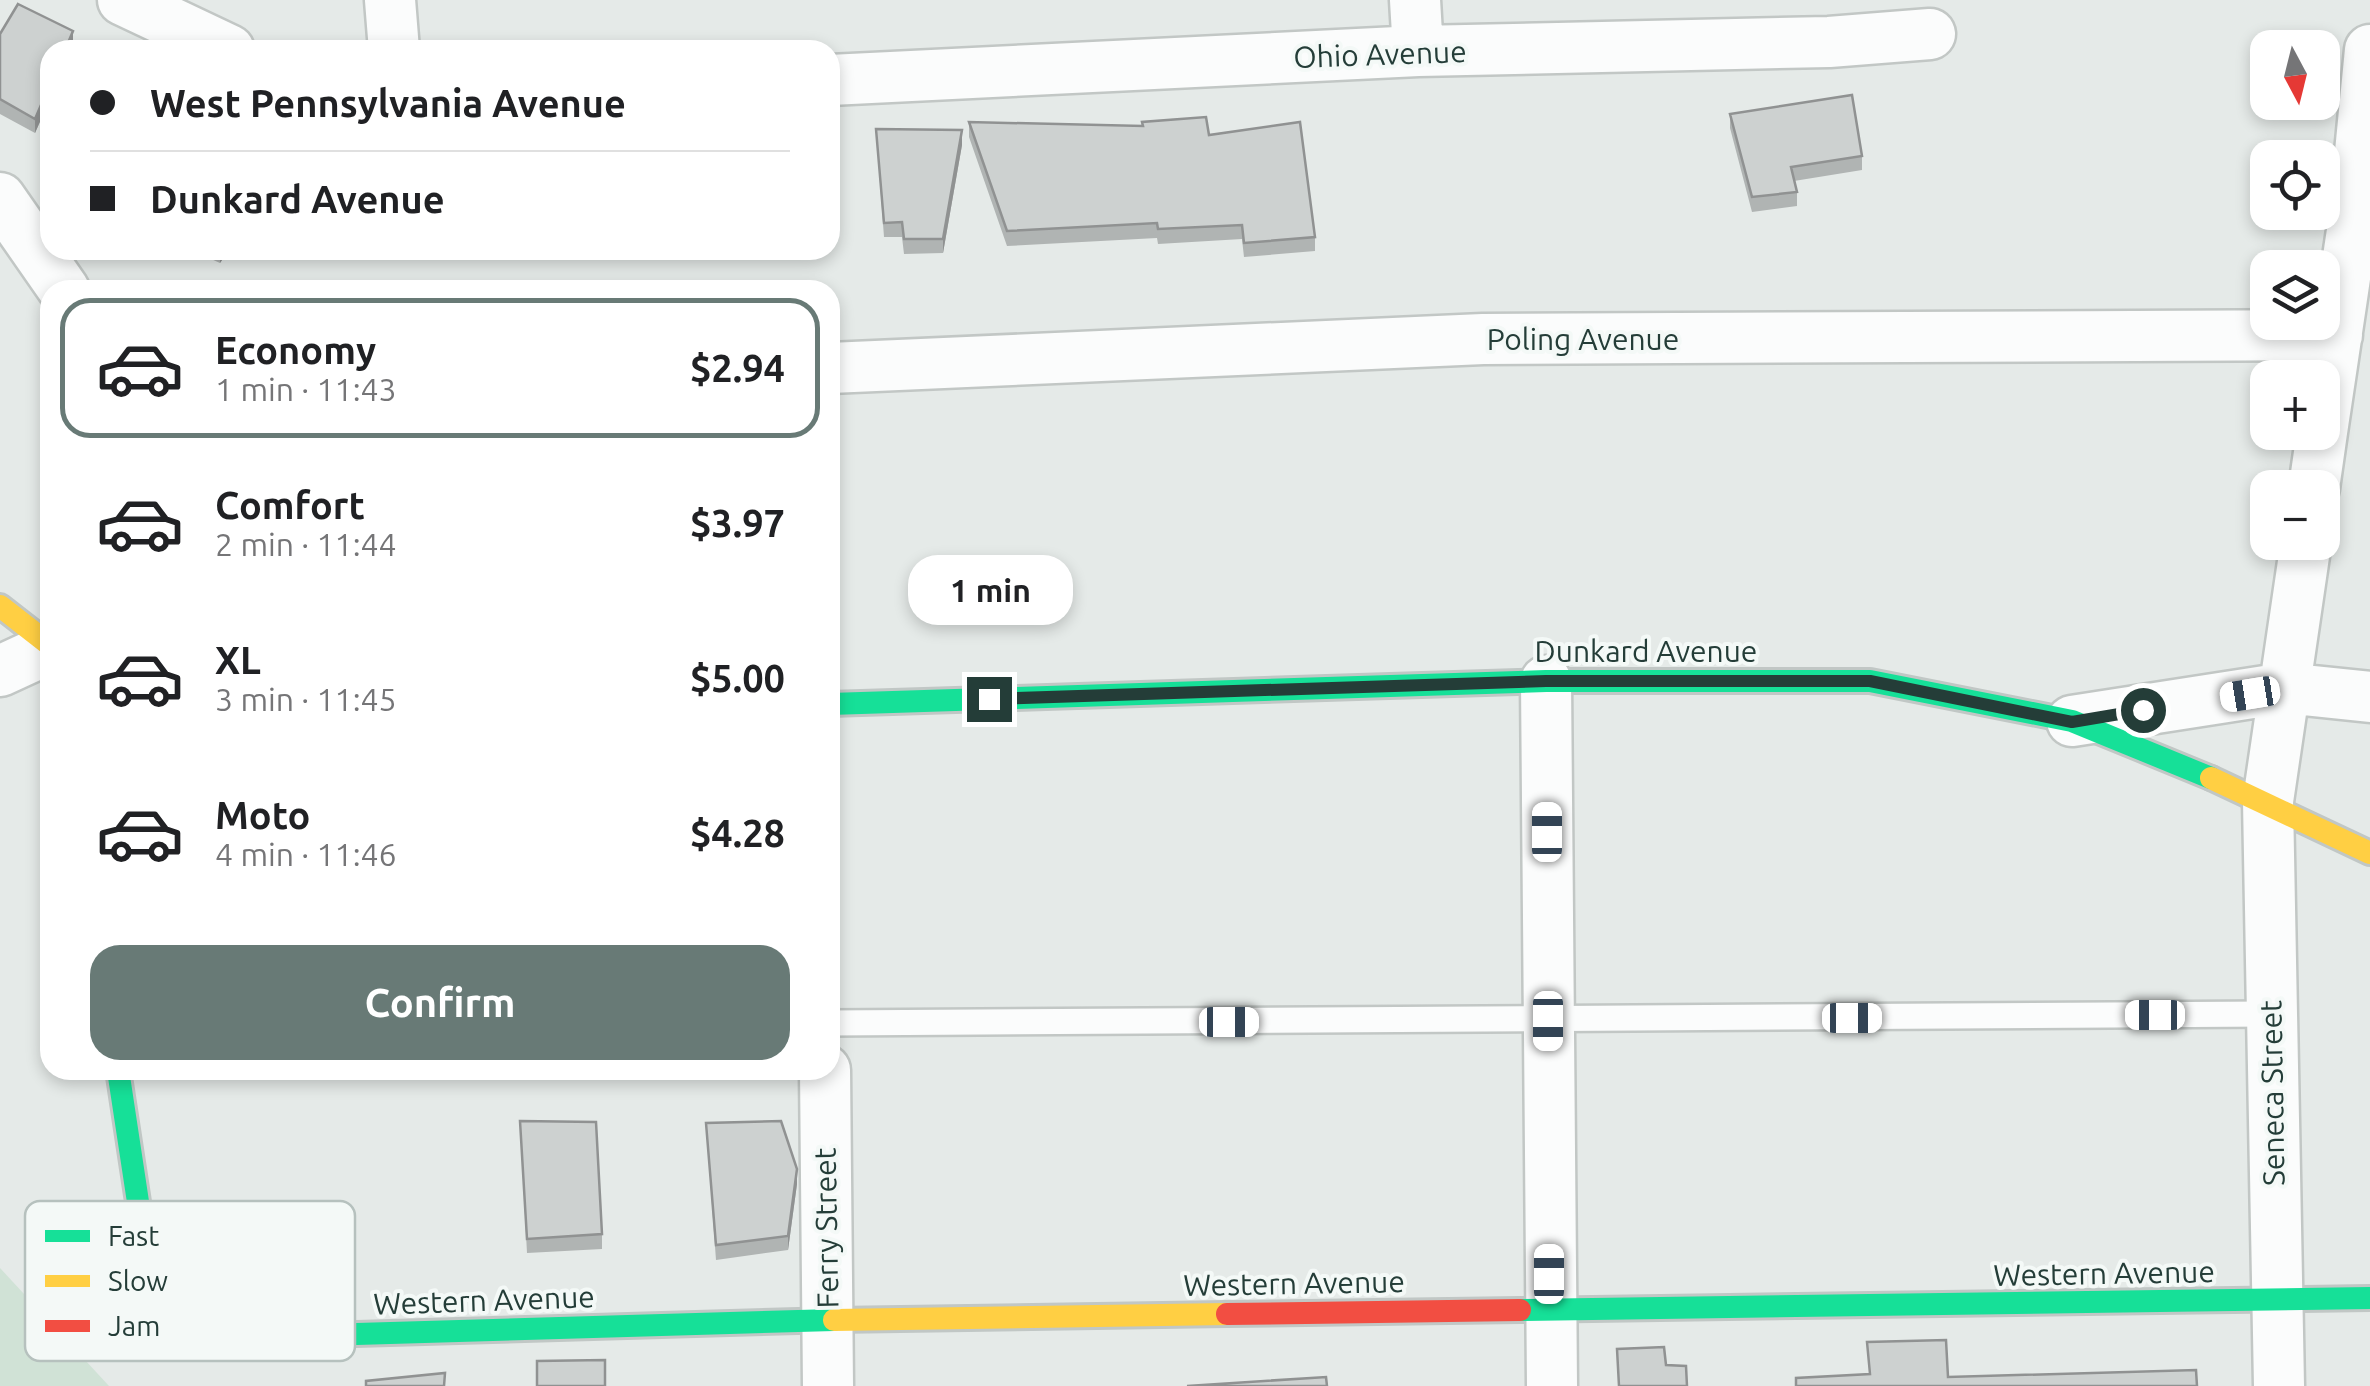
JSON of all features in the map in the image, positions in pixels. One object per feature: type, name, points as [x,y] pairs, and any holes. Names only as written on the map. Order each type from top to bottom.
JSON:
[{"type":"street","points":[[123,0],[208,40]]},
{"type":"street","points":[[390,0],[393,40]]},
{"type":"street","points":[[1415,0],[1418,51]]},
{"type":"street","name":"Ohio Avenue","points":[[840,80],[1418,51],[1830,42],[1930,34]]},
{"type":"street","points":[[2340,309],[2370,50]]},
{"type":"street","points":[[0,198],[40,256]]},
{"type":"street","name":"Poling Avenue","points":[[840,368],[1482,339],[2250,335]]},
{"type":"street","name":"Seneca Street","points":[[2279,1386],[2269,1014],[2268,801],[2303,560]]},
{"type":"street","points":[[0,606],[40,639]]},
{"type":"street","points":[[0,670],[40,652]]},
{"type":"street","points":[[1546,681],[1552,1386]]},
{"type":"street","name":"Dunkard Avenue","points":[[840,704],[1546,681],[1870,681],[2072,722],[2268,801],[2370,854]]},
{"type":"street","points":[[2072,722],[2285,688],[2370,697]]},
{"type":"street","name":"Western Avenue","points":[[120,1080],[138,1201]]},
{"type":"street","name":"Ferry Street","points":[[825,1080],[828,1386]]},
{"type":"street","name":"Western Avenue","points":[[355,1334],[827,1320],[2370,1298]]},
{"type":"lane","points":[[840,1023],[2269,1014]]},
{"type":"green space","points":[[0,1268],[25,1295],[25,1361],[86,1361],[109,1386],[0,1386]]},
{"type":"building","points":[[18,4],[73,31],[69,40],[40,40],[40,107],[35,119],[0,99],[0,34]]},
{"type":"building","points":[[1852,95],[1862,156],[1791,167],[1797,192],[1752,197],[1730,114]]},
{"type":"building","points":[[1206,117],[1209,135],[1300,122],[1315,237],[1244,243],[1242,225],[1158,229],[1157,223],[1007,231],[969,122],[1143,126],[1142,122]]},
{"type":"building","points":[[876,129],[962,130],[943,239],[904,239],[902,222],[884,223]]},
{"type":"building","points":[[520,1121],[596,1122],[602,1234],[527,1239]]},
{"type":"building","points":[[781,1121],[797,1169],[788,1236],[716,1245],[706,1123]]},
{"type":"building","points":[[1946,1340],[1948,1377],[2196,1370],[2197,1386],[1796,1386],[1796,1378],[1870,1374],[1867,1342]]},
{"type":"building","points":[[1664,1347],[1666,1365],[1686,1366],[1687,1386],[1619,1386],[1617,1349]]},
{"type":"building","points":[[605,1360],[605,1386],[537,1386],[537,1361]]},
{"type":"building","points":[[445,1373],[444,1386],[366,1386],[366,1381]]},
{"type":"building","points":[[1326,1377],[1327,1386],[1187,1386]]},
{"type":"traffic: fast","points":[[840,704],[1546,681],[1870,681],[2072,721],[2211,778]]},
{"type":"traffic: fast","points":[[120,1080],[138,1201]]},
{"type":"traffic: fast","points":[[1520,1310],[2370,1298]]},
{"type":"traffic: fast","points":[[355,1334],[834,1320]]},
{"type":"traffic: slow","points":[[0,606],[40,637]]},
{"type":"traffic: slow","points":[[2211,778],[2370,853]]},
{"type":"traffic: slow","points":[[834,1320],[1227,1314]]},
{"type":"traffic: jam","points":[[1227,1314],[1520,1310]]},
{"type":"route","points":[[989,699],[1546,681],[1870,681],[2072,722],[2143,710]]}]
